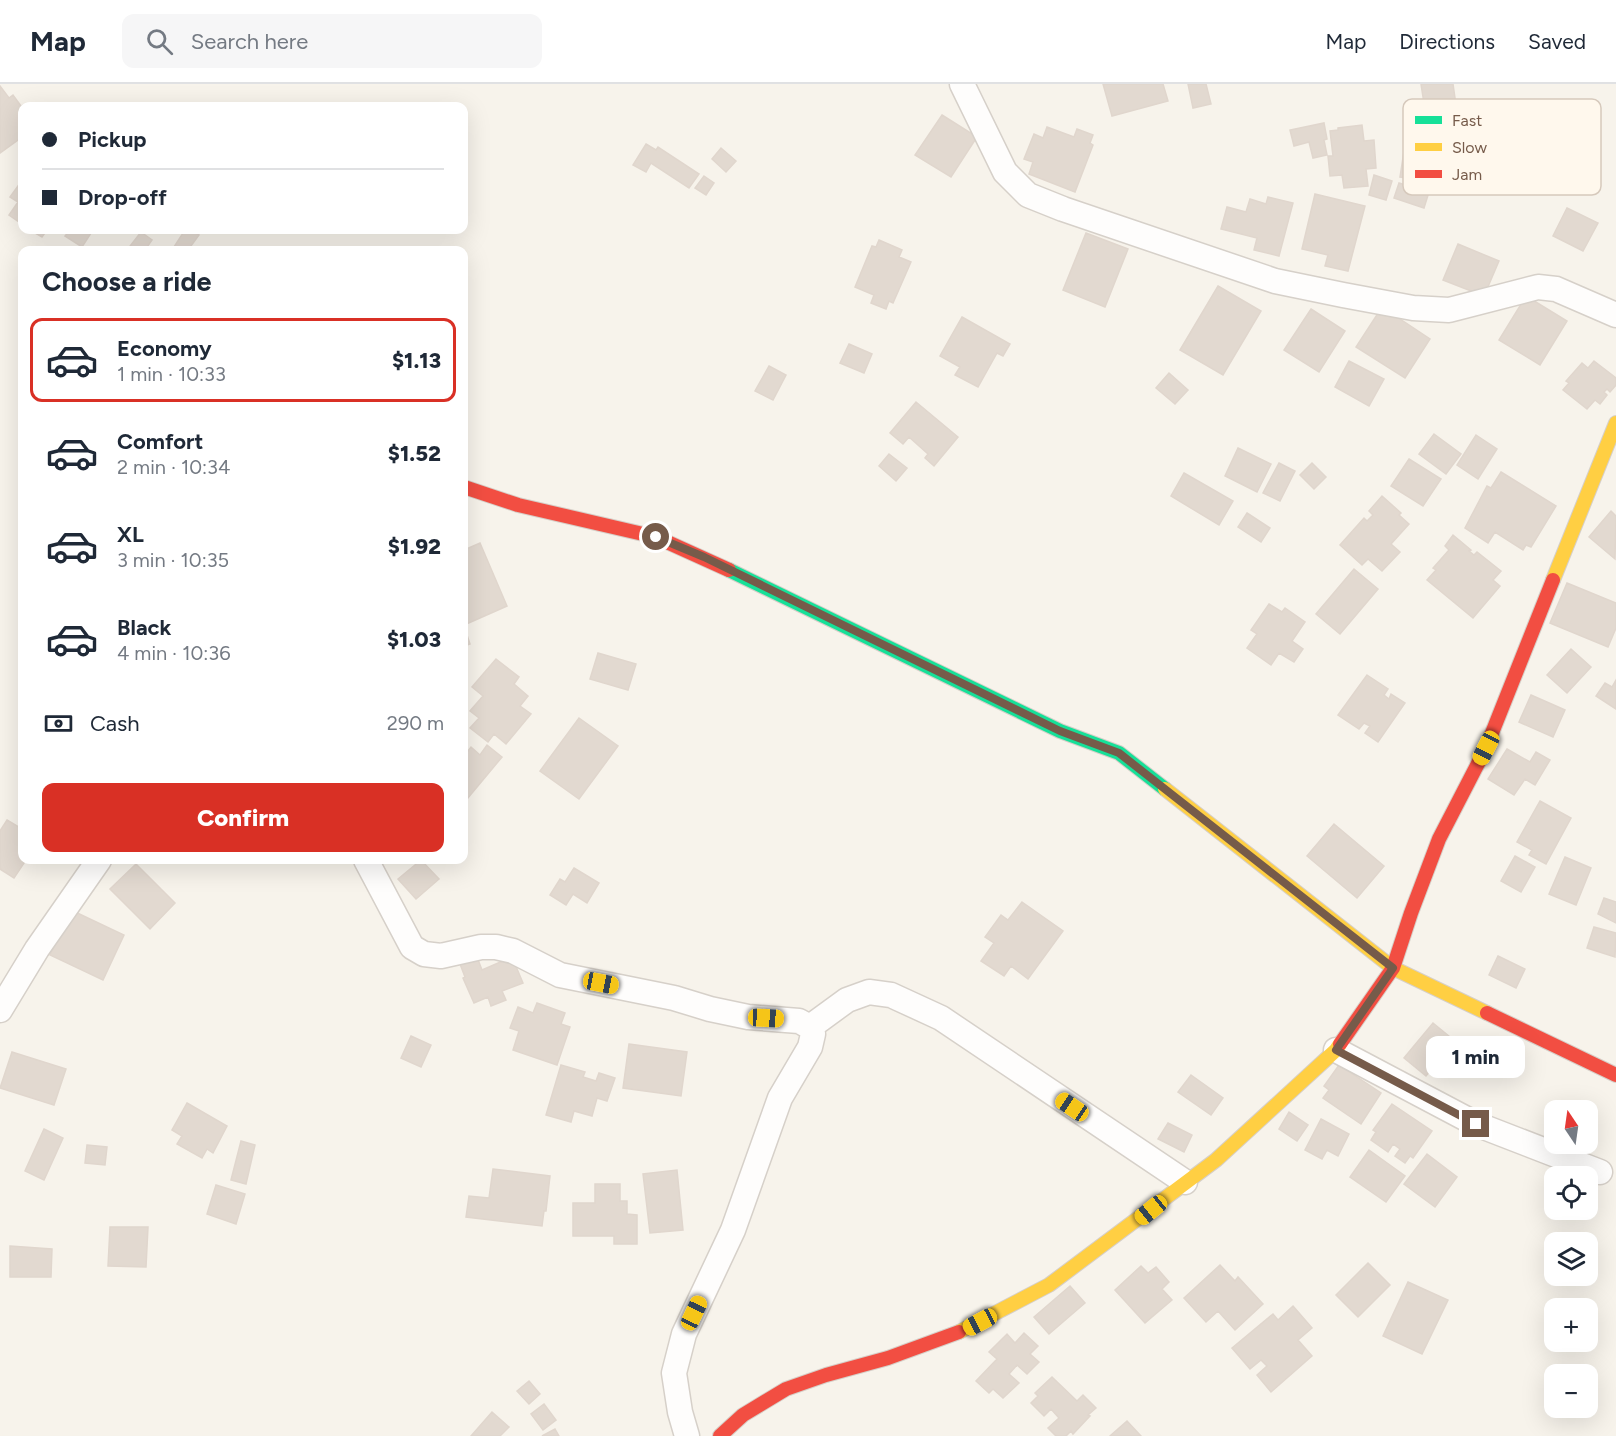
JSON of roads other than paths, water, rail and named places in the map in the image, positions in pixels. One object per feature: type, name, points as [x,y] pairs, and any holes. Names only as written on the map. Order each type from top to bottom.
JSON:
[{"type":"street","points":[[962,84],[1005,172],[1028,195],[1063,209],[1275,281],[1342,295],[1413,308],[1449,310],[1538,287],[1556,289],[1616,315]]},
{"type":"street","points":[[720,1436],[742,1415],[786,1389],[888,1358],[963,1331],[1049,1285],[1216,1160],[1336,1050],[1393,968],[1439,839],[1486,748],[1616,423]]},
{"type":"street","points":[[468,489],[518,505],[656,537],[704,557],[1060,731],[1119,753],[1393,968],[1616,1075]]},
{"type":"street","points":[[0,1010],[37,949],[96,864]]},
{"type":"street","points":[[368,864],[412,947],[424,954],[441,956],[481,947],[496,947],[513,951],[560,975],[674,998],[748,1017],[799,1021],[810,1027],[813,1034],[810,1047],[780,1098],[733,1230],[684,1334],[674,1373],[680,1412],[687,1436]]},
{"type":"street","points":[[810,1027],[847,1000],[869,992],[891,995],[940,1018],[1185,1182]]},
{"type":"street","points":[[1336,1050],[1476,1124],[1600,1172]]}]
